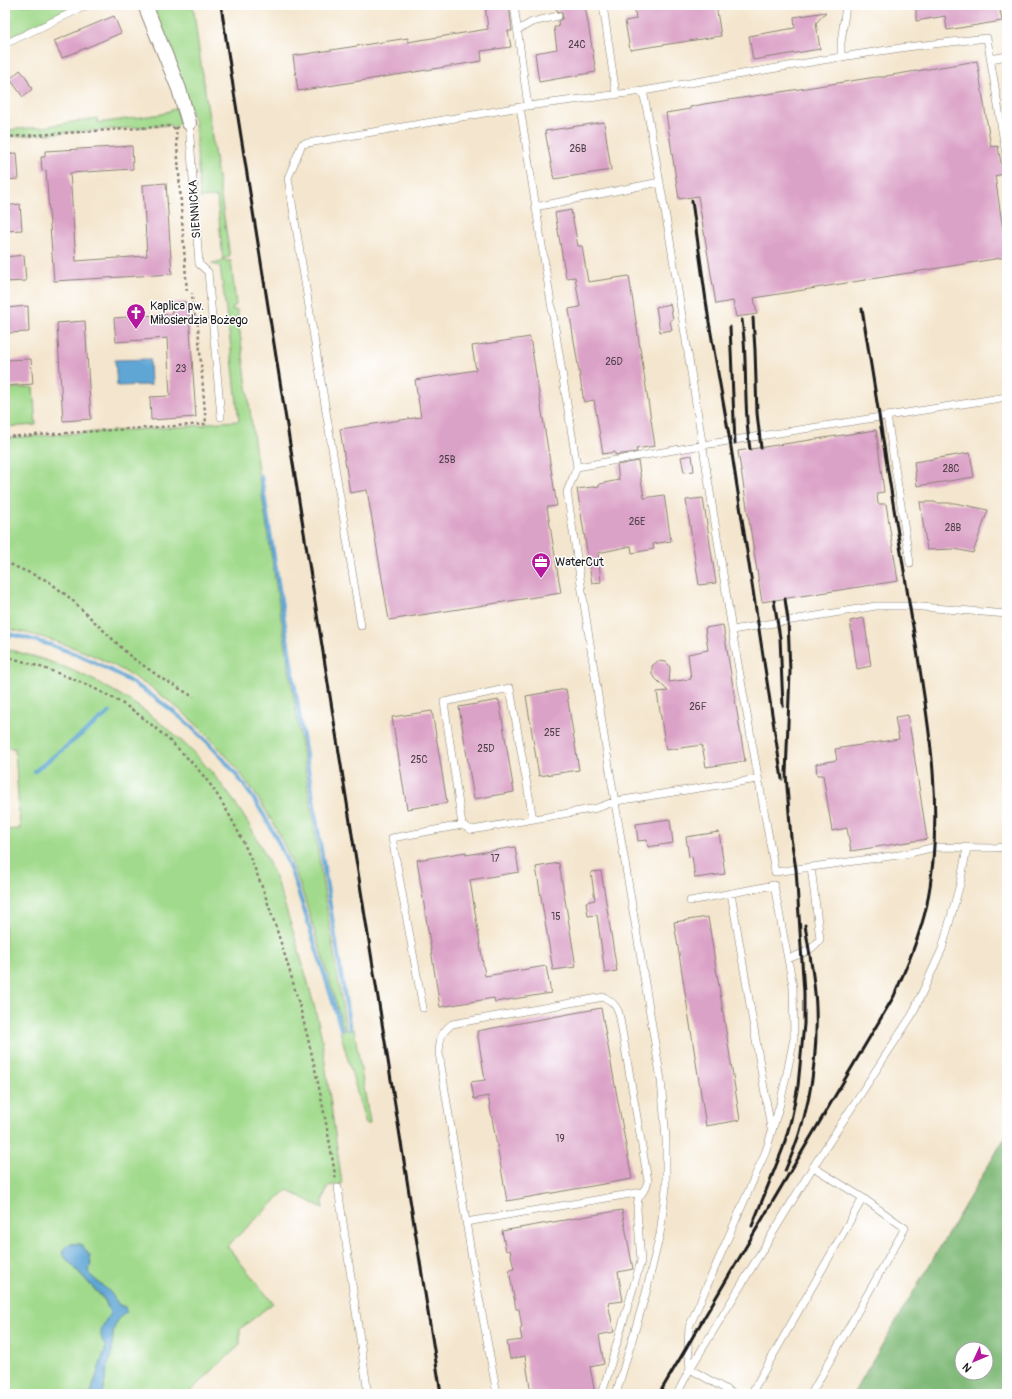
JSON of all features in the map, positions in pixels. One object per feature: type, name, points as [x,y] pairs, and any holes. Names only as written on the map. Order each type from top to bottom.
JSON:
[{"type":"street","name":"SIENNICKA","points":[[145,5],[179,89],[185,108],[185,123]]},
{"type":"lane","points":[[5,44],[88,5]]},
{"type":"lane","points":[[514,5],[528,106]]},
{"type":"lane","points":[[603,5],[616,94]]},
{"type":"lane","points":[[841,57],[841,43],[846,5]]},
{"type":"lane","points":[[518,30],[532,22],[558,16]]},
{"type":"lane","points":[[361,626],[288,178],[302,144],[520,107],[643,91],[841,57],[907,47],[987,38],[1007,161]]},
{"type":"lane","points":[[991,59],[1007,56]]},
{"type":"lane","points":[[643,91],[660,182],[732,630],[775,872],[906,854],[935,847],[1007,847]]},
{"type":"lane","points":[[520,107],[577,467],[567,492],[583,605],[661,1080],[666,1139],[666,1188],[660,1234],[646,1293],[616,1394]]},
{"type":"lane","name":"SIENNICKA","points":[[185,123],[199,264],[208,272],[220,417]]},
{"type":"lane","points":[[535,207],[660,182]]},
{"type":"lane","points":[[577,467],[703,445],[1007,397]]},
{"type":"lane","points":[[887,416],[910,563]]},
{"type":"lane","points":[[732,630],[876,606],[910,606],[1007,614]]},
{"type":"lane","points":[[462,826],[444,702],[510,688],[533,819]]},
{"type":"lane","points":[[424,1008],[392,838],[462,826],[472,830],[597,808],[616,801],[758,778]]},
{"type":"lane","points":[[678,1394],[690,1369],[813,1167],[912,1015],[942,949],[960,884],[967,848]]},
{"type":"lane","points":[[788,958],[809,951],[820,939],[811,867]]},
{"type":"lane","points":[[690,901],[774,885],[793,986],[794,1038],[780,1104],[766,1150],[689,1327],[688,1344],[690,1369]]},
{"type":"lane","points":[[731,893],[772,1132]]},
{"type":"lane","points":[[497,1394],[466,1222],[438,1053],[440,1038],[452,1024],[604,997],[611,1000],[619,1013],[648,1181],[638,1199],[637,1209],[641,1261],[602,1394]]},
{"type":"lane","points":[[811,1394],[905,1228],[864,1198],[813,1167]]},
{"type":"lane","points":[[338,1188],[368,1394]]},
{"type":"lane","points":[[466,1222],[642,1192]]},
{"type":"lane","points":[[750,1394],[864,1198]]},
{"type":"lane","points":[[690,1369],[734,1394]]},
{"type":"path","points":[[176,129],[185,123]]},
{"type":"path","points":[[5,137],[170,126],[176,129]]},
{"type":"path","points":[[176,129],[187,293]]},
{"type":"path","points":[[5,437],[206,424],[197,315],[193,315],[192,293]]},
{"type":"path","points":[[5,562],[48,581],[70,598],[130,656],[160,678],[194,697]]},
{"type":"path","points":[[5,656],[65,675],[107,694],[157,729],[183,753],[214,789],[236,828],[253,865],[287,961],[316,1072],[338,1188]]},
{"type":"green space","points":[[5,5],[75,5],[5,40]]},
{"type":"green space","points":[[151,5],[193,5],[230,257],[224,258],[226,261],[231,261],[236,305],[232,310],[237,310],[258,471],[346,1030],[354,1029],[370,1123],[366,1124],[340,1031],[344,1030],[300,884],[286,849],[269,816],[248,784],[225,754],[199,727],[170,702],[140,681],[107,662],[72,647],[39,636],[5,628],[5,438],[206,425],[206,423],[239,421],[220,266],[212,264],[223,262],[217,197],[200,198],[195,122]]},
{"type":"green space","points":[[176,108],[180,123],[175,128],[170,125],[5,137],[5,130],[43,127],[97,118],[98,123],[162,114]]},
{"type":"green space","points":[[33,387],[36,425],[5,427],[5,389]]},
{"type":"green space","points":[[5,649],[45,660],[83,675],[119,694],[152,717],[183,743],[211,772],[236,804],[257,839],[269,864],[296,941],[321,1034],[342,1184],[328,1186],[323,1200],[323,1208],[287,1190],[227,1246],[273,1303],[240,1329],[240,1345],[187,1394],[103,1394],[107,1368],[112,1352],[113,1333],[116,1320],[126,1312],[124,1307],[119,1305],[110,1292],[91,1276],[88,1270],[90,1256],[81,1244],[70,1244],[62,1254],[105,1301],[110,1313],[101,1330],[106,1347],[92,1389],[92,1394],[5,1394],[5,830],[20,829],[15,748],[5,748]]},
{"type":"green space","points":[[1007,1134],[1007,1394],[853,1394]]},
{"type":"water","points":[[150,359],[151,385],[117,386],[115,360]]},
{"type":"water","points":[[70,1244],[81,1244],[90,1256],[91,1265],[88,1270],[91,1276],[110,1292],[119,1305],[125,1307],[126,1312],[117,1320],[113,1333],[112,1352],[107,1368],[103,1394],[92,1394],[92,1389],[106,1347],[101,1338],[101,1334],[103,1326],[110,1313],[105,1300],[62,1254],[64,1248]]},
{"type":"building","points":[[485,5],[509,5],[512,31],[508,31],[511,47],[481,51],[482,61],[298,91],[293,56],[408,38],[408,42],[488,29]]},
{"type":"building","points":[[556,5],[585,5],[596,72],[539,82],[535,53],[557,49],[554,27],[559,27],[558,21],[562,19],[563,15],[561,12],[557,11]]},
{"type":"building","points":[[634,5],[716,5],[721,36],[630,50],[625,21],[636,19]]},
{"type":"building","points":[[916,5],[999,5],[1002,21],[947,30],[945,16],[916,21]]},
{"type":"building","points":[[826,12],[816,23],[820,49],[753,60],[749,36],[795,28],[794,17]]},
{"type":"building","points":[[114,16],[121,33],[62,58],[54,41]]},
{"type":"building","points":[[977,61],[991,147],[998,146],[1003,174],[995,176],[1007,257],[754,298],[757,314],[736,317],[733,301],[716,304],[698,196],[679,199],[666,113],[690,109],[690,107],[704,104],[876,77],[886,77]]},
{"type":"building","points":[[20,70],[26,77],[32,89],[23,97],[10,79]]},
{"type":"building","points":[[604,122],[611,170],[554,179],[545,131]]},
{"type":"building","points":[[132,146],[133,169],[70,173],[76,261],[147,256],[143,185],[166,183],[172,274],[54,281],[46,170],[42,171],[41,157],[45,157],[45,151]]},
{"type":"building","points":[[17,153],[19,179],[5,180],[5,154]]},
{"type":"building","points":[[20,204],[22,230],[5,231],[5,206]]},
{"type":"building","points":[[571,210],[578,246],[582,246],[588,282],[629,276],[655,446],[636,449],[637,452],[615,455],[615,452],[603,454],[594,400],[584,402],[569,310],[580,307],[575,277],[566,278],[555,213]]},
{"type":"building","points":[[24,255],[26,281],[5,282],[5,257]]},
{"type":"building","points":[[186,302],[187,311],[189,314],[196,417],[151,420],[150,397],[170,396],[167,338],[116,342],[114,318],[172,314],[171,303]]},
{"type":"building","points":[[670,304],[673,319],[670,320],[672,330],[660,332],[656,307]]},
{"type":"building","points":[[28,306],[29,332],[5,333],[5,308]]},
{"type":"building","points":[[85,321],[91,419],[63,421],[57,323]]},
{"type":"building","points":[[530,337],[557,506],[547,507],[561,593],[389,620],[367,490],[350,493],[340,429],[421,417],[415,380],[476,370],[472,346]]},
{"type":"building","points":[[31,359],[33,384],[5,386],[5,360]]},
{"type":"building","points":[[876,430],[884,492],[877,493],[878,504],[886,504],[898,581],[762,602],[738,451]]},
{"type":"building","points":[[970,453],[974,477],[917,486],[914,462]]},
{"type":"building","points":[[692,455],[694,471],[684,472],[681,457]]},
{"type":"building","points":[[638,461],[644,498],[664,495],[671,541],[653,544],[654,549],[632,553],[631,546],[598,553],[601,582],[592,583],[577,489],[600,486],[599,484],[619,480],[617,465]]},
{"type":"building","points":[[703,498],[716,583],[699,585],[686,500]]},
{"type":"building","points":[[920,502],[955,503],[988,510],[973,553],[955,549],[927,550]]},
{"type":"building","points":[[864,618],[871,666],[857,669],[850,621]]},
{"type":"building","points":[[723,625],[745,761],[706,767],[702,745],[666,750],[657,692],[668,691],[652,675],[652,666],[658,661],[666,662],[670,669],[669,682],[691,679],[688,654],[708,650],[705,628]]},
{"type":"building","points":[[566,689],[579,770],[539,776],[526,696]]},
{"type":"building","points":[[499,700],[514,792],[474,799],[459,707]]},
{"type":"building","points":[[432,711],[447,803],[407,809],[392,717]]},
{"type":"building","points":[[908,715],[927,839],[851,851],[847,828],[832,831],[823,775],[817,775],[816,764],[837,760],[835,749],[899,739],[895,717]]},
{"type":"building","points":[[670,819],[673,843],[648,847],[647,840],[638,841],[636,824]]},
{"type":"building","points":[[719,832],[725,874],[695,878],[692,856],[689,857],[686,837]]},
{"type":"building","points":[[515,847],[519,872],[470,880],[485,976],[546,966],[551,993],[495,1002],[494,998],[440,1007],[417,860],[466,852],[466,855]]},
{"type":"building","points":[[559,863],[576,967],[553,970],[536,867]]},
{"type":"building","points":[[601,871],[617,971],[605,973],[597,915],[588,916],[586,902],[595,900],[591,872]]},
{"type":"building","points":[[708,917],[740,1120],[706,1126],[674,922]]},
{"type":"building","points":[[601,1008],[632,1179],[507,1201],[488,1096],[474,1099],[471,1082],[485,1080],[477,1031]]},
{"type":"building","points":[[622,1210],[633,1269],[618,1272],[623,1301],[608,1303],[614,1332],[599,1335],[604,1364],[590,1367],[595,1394],[531,1394],[525,1356],[510,1359],[507,1342],[522,1340],[520,1329],[522,1328],[519,1309],[516,1309],[509,1270],[514,1269],[510,1250],[506,1251],[502,1231]]},
{"type":"waterway","points":[[261,476],[350,1029]]},
{"type":"waterway","points":[[5,633],[51,645],[94,662],[135,685],[173,712],[208,743],[238,778],[265,817],[290,868],[341,1029]]},
{"type":"waterway","points":[[35,771],[110,712]]},
{"type":"railway","points":[[221,5],[441,1394]]},
{"type":"railway","points":[[692,201],[709,322],[730,441],[782,779]]},
{"type":"railway","points":[[659,1394],[894,996],[917,939],[927,904],[933,864],[935,824],[934,783],[930,743],[919,663],[862,309]]},
{"type":"railway","points":[[753,318],[757,413],[761,448]]},
{"type":"railway","points":[[742,320],[750,449]]},
{"type":"railway","points":[[730,327],[735,443]]},
{"type":"railway","points":[[752,1226],[783,1148],[791,1120],[798,1086],[804,1024],[804,993],[796,869],[791,838],[786,774],[790,672],[788,620],[785,599]]},
{"type":"railway","points":[[774,601],[780,638],[783,706]]},
{"type":"railway","points":[[785,1171],[800,1132],[810,1091],[815,1049],[816,1007],[805,925]]},
{"type":"place","name":"Kaplica pw. Miłosierdzia Bożego","points":[[136,330]]},
{"type":"place","name":"WaterCut","points":[[541,579]]}]
